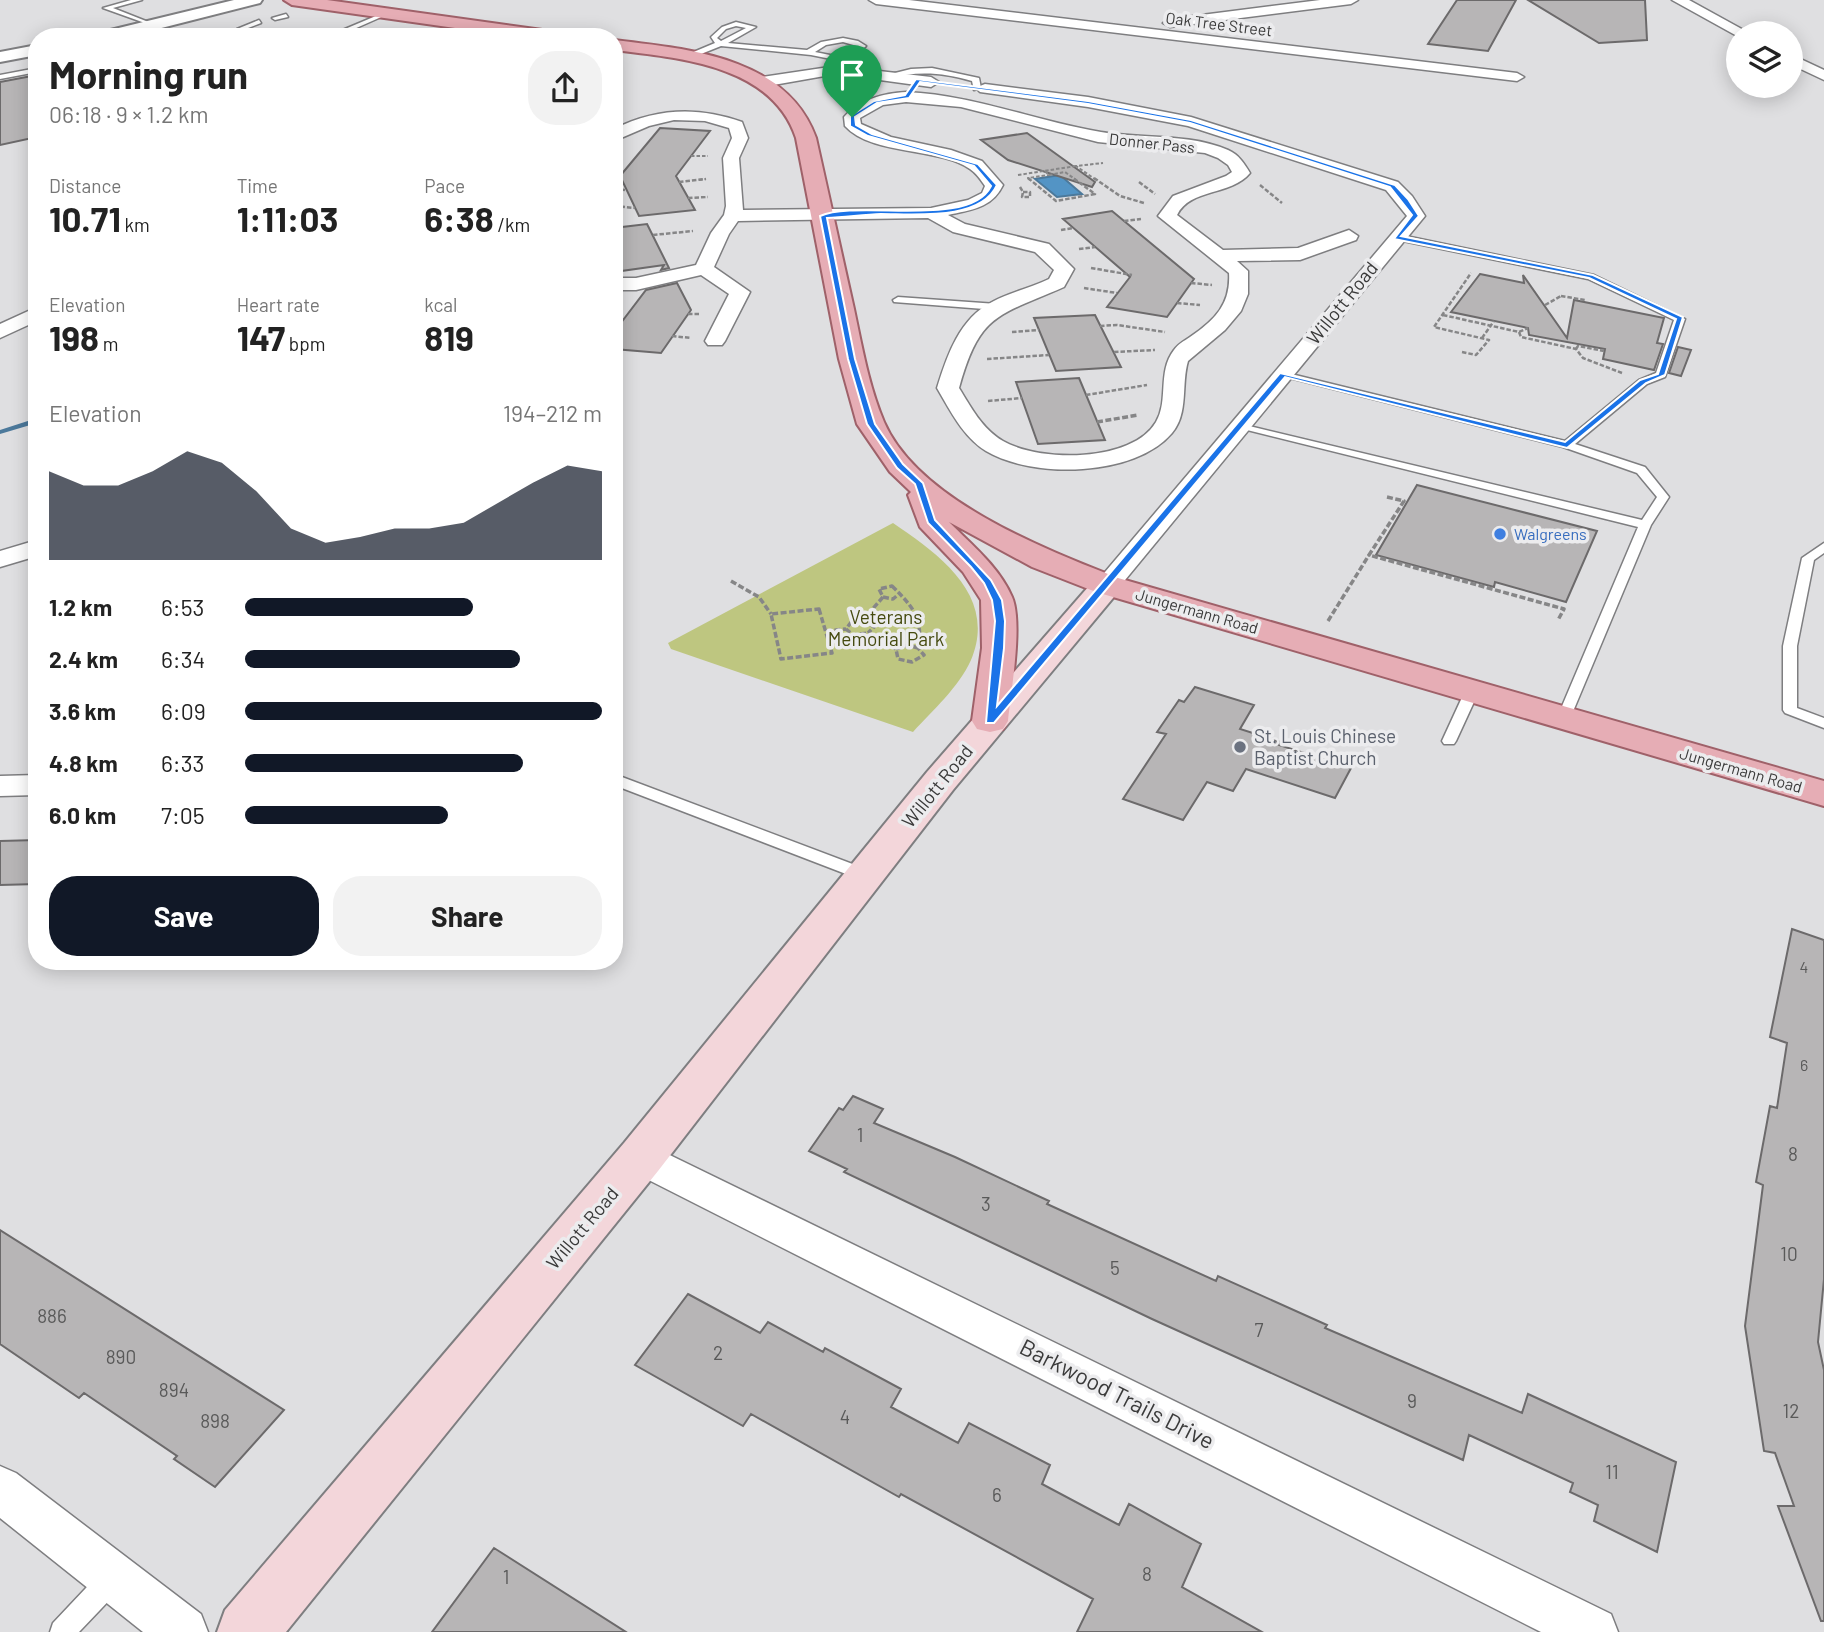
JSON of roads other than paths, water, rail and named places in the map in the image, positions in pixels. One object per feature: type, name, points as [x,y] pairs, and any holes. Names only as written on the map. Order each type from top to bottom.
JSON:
[{"type":"main road","points":[[289,8],[384,14],[467,28]]},
{"type":"main road","name":"Jungermann Road","points":[[623,46],[713,62],[762,82],[779,94],[796,114],[806,138],[852,359],[871,424],[900,466],[940,503],[981,529],[1043,561],[1107,584],[1824,794]]},
{"type":"main road","points":[[919,483],[931,521],[974,565],[988,582],[997,600],[1000,621],[999,648],[990,721]]},
{"type":"main road","name":"Willott Road","points":[[247,1632],[641,1157],[990,721],[1107,584]]},
{"type":"street","points":[[163,28],[254,0]]},
{"type":"street","name":"Oak Tree Street","points":[[876,0],[1517,77]]},
{"type":"street","points":[[1124,30],[1351,0]]},
{"type":"street","points":[[1679,0],[1726,25]]},
{"type":"street","points":[[0,57],[28,52]]},
{"type":"street","name":"Willott Road","points":[[762,82],[841,65],[887,76],[1088,102],[1191,122],[1392,186],[1406,200],[1416,216],[1241,428],[1107,584]]},
{"type":"street","points":[[1803,65],[1824,76]]},
{"type":"street","points":[[907,96],[918,80]]},
{"type":"street","name":"Donner Pass","points":[[727,224],[880,212],[932,213],[973,204],[989,196],[994,185],[976,165],[945,154],[886,141],[853,126],[852,117],[863,108],[884,100],[907,96],[1006,113],[1095,137],[1182,145],[1216,151],[1230,157],[1239,166],[1241,173],[1208,190],[1189,194],[1169,209],[1167,216],[1223,256]]},
{"type":"street","points":[[623,130],[657,117],[688,114],[718,117],[736,125],[740,138],[730,158],[735,206],[704,269]]},
{"type":"street","name":"Donner Pass","points":[[932,213],[959,228],[1042,248],[1064,269],[1056,284],[997,307]]},
{"type":"street","points":[[1223,256],[1300,254],[1349,236]]},
{"type":"street","points":[[997,307],[973,328],[954,363],[948,388],[971,426],[995,447],[1029,460],[1109,459],[1143,445],[1165,428],[1171,410],[1175,363],[1184,351],[1201,340],[1236,309],[1241,287],[1238,271],[1223,256]]},
{"type":"street","points":[[623,284],[636,284],[704,269],[740,292],[715,341]]},
{"type":"street","points":[[0,332],[28,318]]},
{"type":"street","points":[[0,559],[28,551]]},
{"type":"street","points":[[0,786],[28,785]]},
{"type":"street","name":"Barkwood Trails Drive","points":[[641,1157],[1593,1632]]},
{"type":"street","points":[[0,1489],[183,1632]]},
{"type":"lane","points":[[139,0],[106,8],[147,28]]},
{"type":"lane","points":[[275,18],[289,8]]},
{"type":"lane","points":[[351,28],[384,14]]},
{"type":"lane","points":[[243,28],[259,22]]},
{"type":"lane","points":[[688,56],[720,44],[753,27],[736,24],[724,28],[713,38],[720,44],[811,53],[841,65],[862,46],[836,40],[822,43],[811,53]]},
{"type":"lane","points":[[887,76],[910,69],[935,68],[976,80],[977,88]]},
{"type":"lane","points":[[0,78],[28,73]]},
{"type":"lane","points":[[1396,237],[1591,277],[1680,318],[1661,375],[1646,380],[1567,445]]},
{"type":"lane","points":[[898,300],[997,307]]},
{"type":"lane","points":[[1283,375],[1567,445],[1641,470],[1663,497],[1645,525],[1564,718]]},
{"type":"lane","points":[[1241,428],[1645,525]]},
{"type":"lane","points":[[1824,547],[1808,558],[1790,646],[1790,710],[1824,723]]},
{"type":"lane","points":[[1449,741],[1472,691]]},
{"type":"lane","points":[[623,782],[865,875]]},
{"type":"lane","points":[[62,1632],[114,1577]]},
{"type":"water","points":[[1060,175],[1082,194],[1057,197],[1035,179]]},
{"type":"waterway","points":[[0,432],[28,424]]},
{"type":"place","name":"Walgreens","points":[[1500,534]]},
{"type":"place","name":"St. Louis Chinese Baptist Church","points":[[1240,747]]},
{"type":"park label","name":"Veterans Memorial Park","points":[[886,628]]}]
